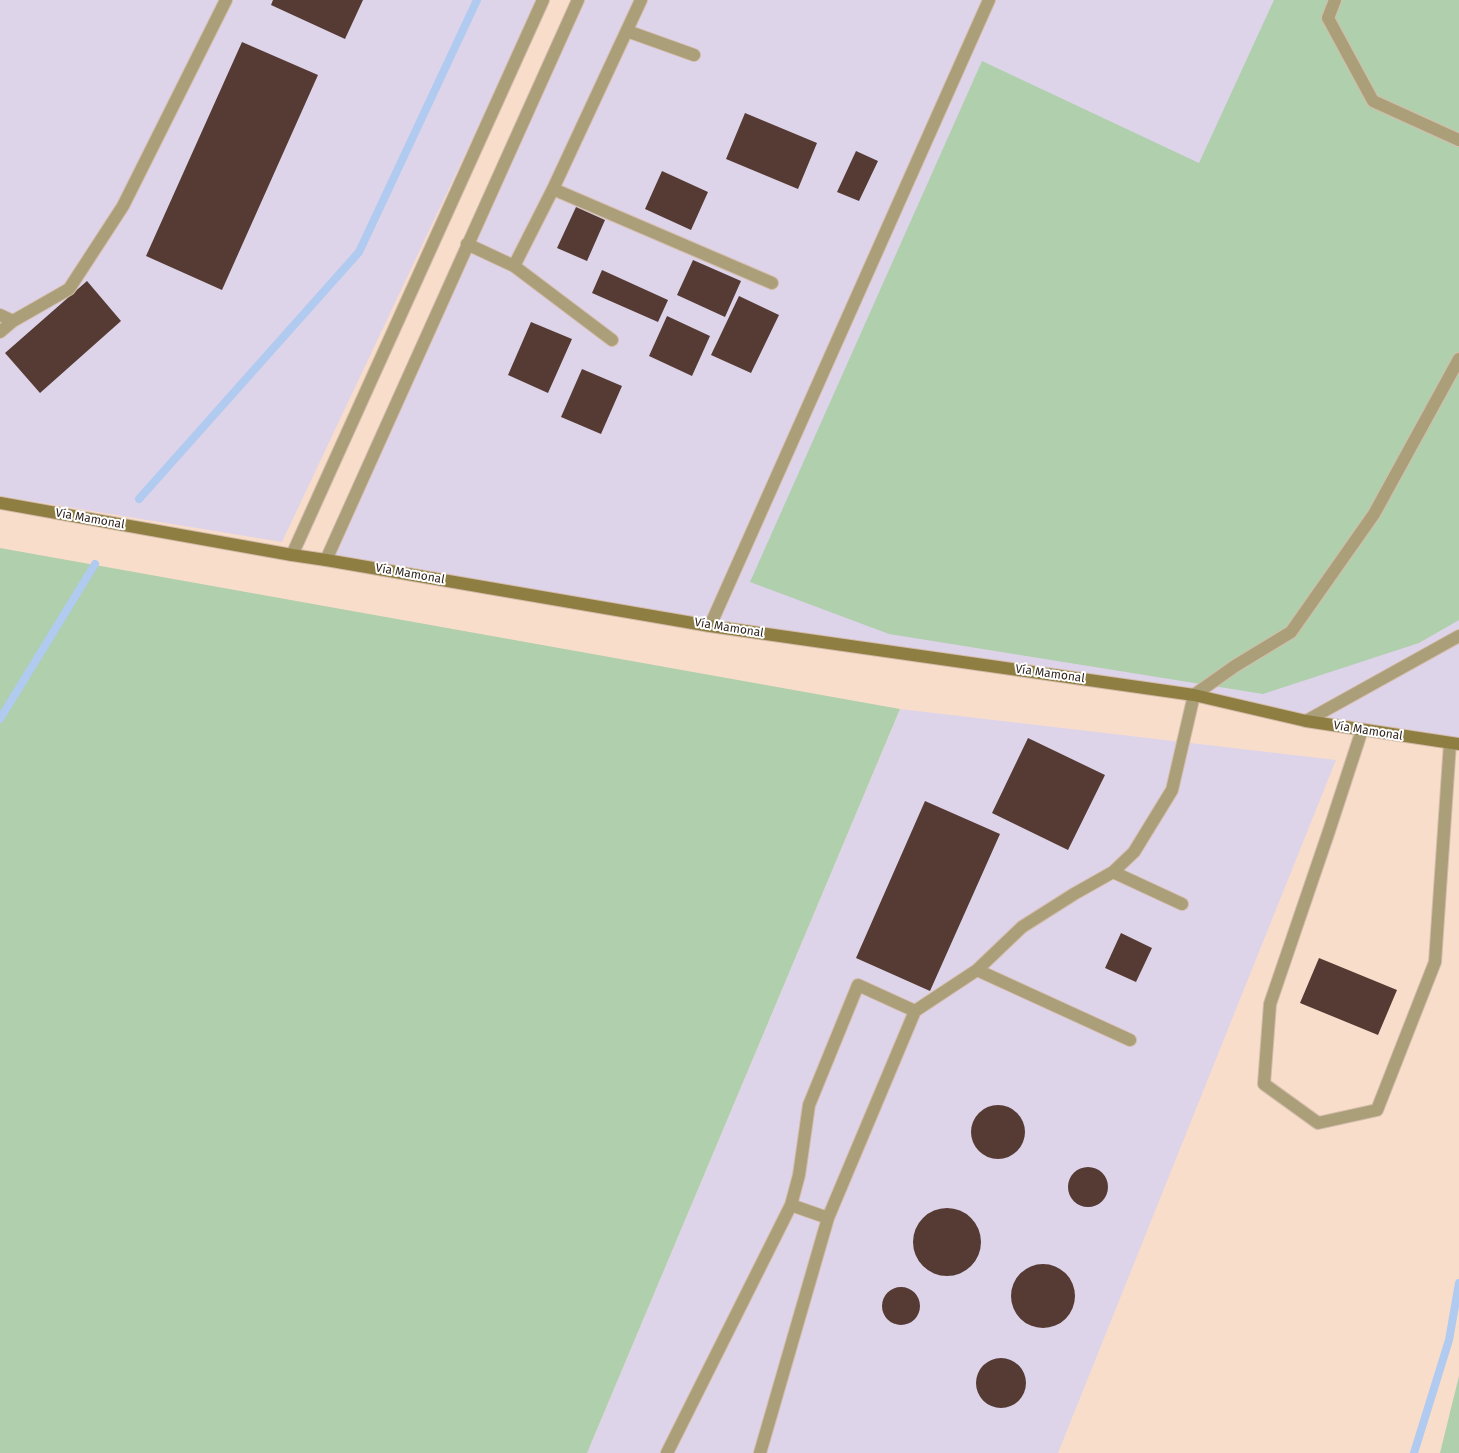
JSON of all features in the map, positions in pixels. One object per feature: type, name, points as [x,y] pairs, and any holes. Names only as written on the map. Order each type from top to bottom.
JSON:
[{"type":"street","points":[[0,332],[13,321],[69,289],[124,206],[226,0]]},
{"type":"street","points":[[292,555],[543,0]]},
{"type":"street","points":[[326,560],[578,0]]},
{"type":"street","points":[[514,266],[553,190],[641,0]]},
{"type":"street","points":[[710,626],[989,0]]},
{"type":"street","points":[[1335,0],[1328,18],[1373,101],[1459,140]]},
{"type":"street","points":[[626,31],[694,55]]},
{"type":"street","points":[[553,190],[772,283]]},
{"type":"street","points":[[467,244],[514,266],[612,340]]},
{"type":"street","points":[[0,315],[13,321]]},
{"type":"street","points":[[760,1453],[828,1218],[915,1011],[977,970],[1022,927],[1074,894],[1113,872],[1134,852],[1172,790],[1194,695],[1235,666],[1291,632],[1374,514],[1459,359]]},
{"type":"street","name":"Vía Mamonal","points":[[0,503],[292,555],[710,626],[1194,695],[1306,721],[1455,744]]},
{"type":"street","points":[[1306,721],[1459,636]]},
{"type":"street","points":[[1362,730],[1270,1004],[1264,1084],[1318,1123],[1377,1110],[1435,962],[1455,744]]},
{"type":"street","points":[[1113,872],[1182,904]]},
{"type":"street","points":[[977,970],[1130,1040]]},
{"type":"street","points":[[667,1453],[791,1205],[799,1174],[809,1105],[858,985],[915,1011]]},
{"type":"street","points":[[791,1205],[828,1218]]},
{"type":"shaded area","points":[[0,0],[538,0],[282,542],[0,496]]},
{"type":"shaded area","points":[[585,0],[1459,0],[1459,744],[1197,700],[326,560],[467,244]]},
{"type":"shaded area","points":[[900,709],[1336,760],[1058,1453],[587,1453]]},
{"type":"green space","points":[[1274,0],[1459,0],[1459,620],[1419,643],[1263,694],[889,634],[750,582],[982,61],[1199,163]]},
{"type":"green space","points":[[0,548],[900,709],[587,1453],[0,1453]]},
{"type":"green space","points":[[1459,1376],[1459,1453],[1440,1453]]},
{"type":"building","points":[[273,0],[363,0],[345,39],[271,5]]},
{"type":"building","points":[[242,42],[318,75],[222,290],[146,256]]},
{"type":"building","points":[[745,113],[817,143],[798,189],[726,159]]},
{"type":"building","points":[[856,151],[878,161],[859,201],[837,192]]},
{"type":"building","points":[[662,171],[708,192],[691,230],[645,209]]},
{"type":"building","points":[[576,207],[605,220],[587,261],[557,248]]},
{"type":"building","points":[[693,260],[741,281],[725,317],[677,295]]},
{"type":"building","points":[[602,270],[668,300],[658,322],[592,293]]},
{"type":"building","points":[[87,281],[121,321],[40,393],[5,353]]},
{"type":"building","points":[[739,296],[779,315],[751,373],[711,355]]},
{"type":"building","points":[[667,316],[710,336],[692,376],[649,356]]},
{"type":"building","points":[[531,322],[572,339],[548,393],[508,375]]},
{"type":"building","points":[[582,369],[622,386],[601,434],[561,417]]},
{"type":"building","points":[[1028,738],[1105,775],[1068,850],[992,813]]},
{"type":"building","points":[[925,801],[1000,834],[930,991],[856,958]]},
{"type":"building","points":[[1121,933],[1152,948],[1136,982],[1105,968]]},
{"type":"building","points":[[1319,958],[1397,990],[1378,1035],[1300,1003]]},
{"type":"building","points":[[998,1105],[1008,1107],[1017,1113],[1023,1122],[1025,1132],[1023,1142],[1017,1151],[1008,1157],[998,1159],[988,1157],[979,1151],[973,1142],[971,1132],[973,1122],[979,1113],[988,1107]]},
{"type":"building","points":[[1084,1167],[1092,1167],[1099,1170],[1105,1176],[1108,1187],[1105,1198],[1099,1204],[1092,1207],[1084,1207],[1077,1204],[1071,1198],[1068,1191],[1068,1183],[1071,1176],[1077,1170]]},
{"type":"building","points":[[947,1208],[960,1211],[971,1218],[978,1229],[981,1242],[978,1255],[971,1266],[960,1273],[947,1276],[934,1273],[923,1266],[916,1255],[913,1242],[916,1229],[923,1218],[934,1211]]},
{"type":"building","points":[[1037,1264],[1049,1264],[1066,1273],[1073,1284],[1075,1296],[1073,1308],[1066,1319],[1049,1328],[1037,1328],[1025,1323],[1016,1314],[1011,1302],[1011,1290],[1016,1278],[1025,1269]]},
{"type":"building","points":[[897,1287],[905,1287],[912,1290],[917,1295],[920,1306],[917,1317],[912,1322],[905,1325],[897,1325],[890,1322],[885,1317],[882,1310],[882,1302],[885,1295],[890,1290]]},
{"type":"building","points":[[996,1358],[1006,1358],[1019,1365],[1026,1378],[1026,1388],[1019,1401],[1006,1408],[996,1408],[987,1404],[980,1397],[976,1388],[976,1378],[980,1369],[987,1362]]},
{"type":"waterway","points":[[139,499],[359,252],[477,0]]},
{"type":"waterway","points":[[0,719],[95,564]]},
{"type":"waterway","points":[[1414,1453],[1449,1340],[1459,1283]]}]
